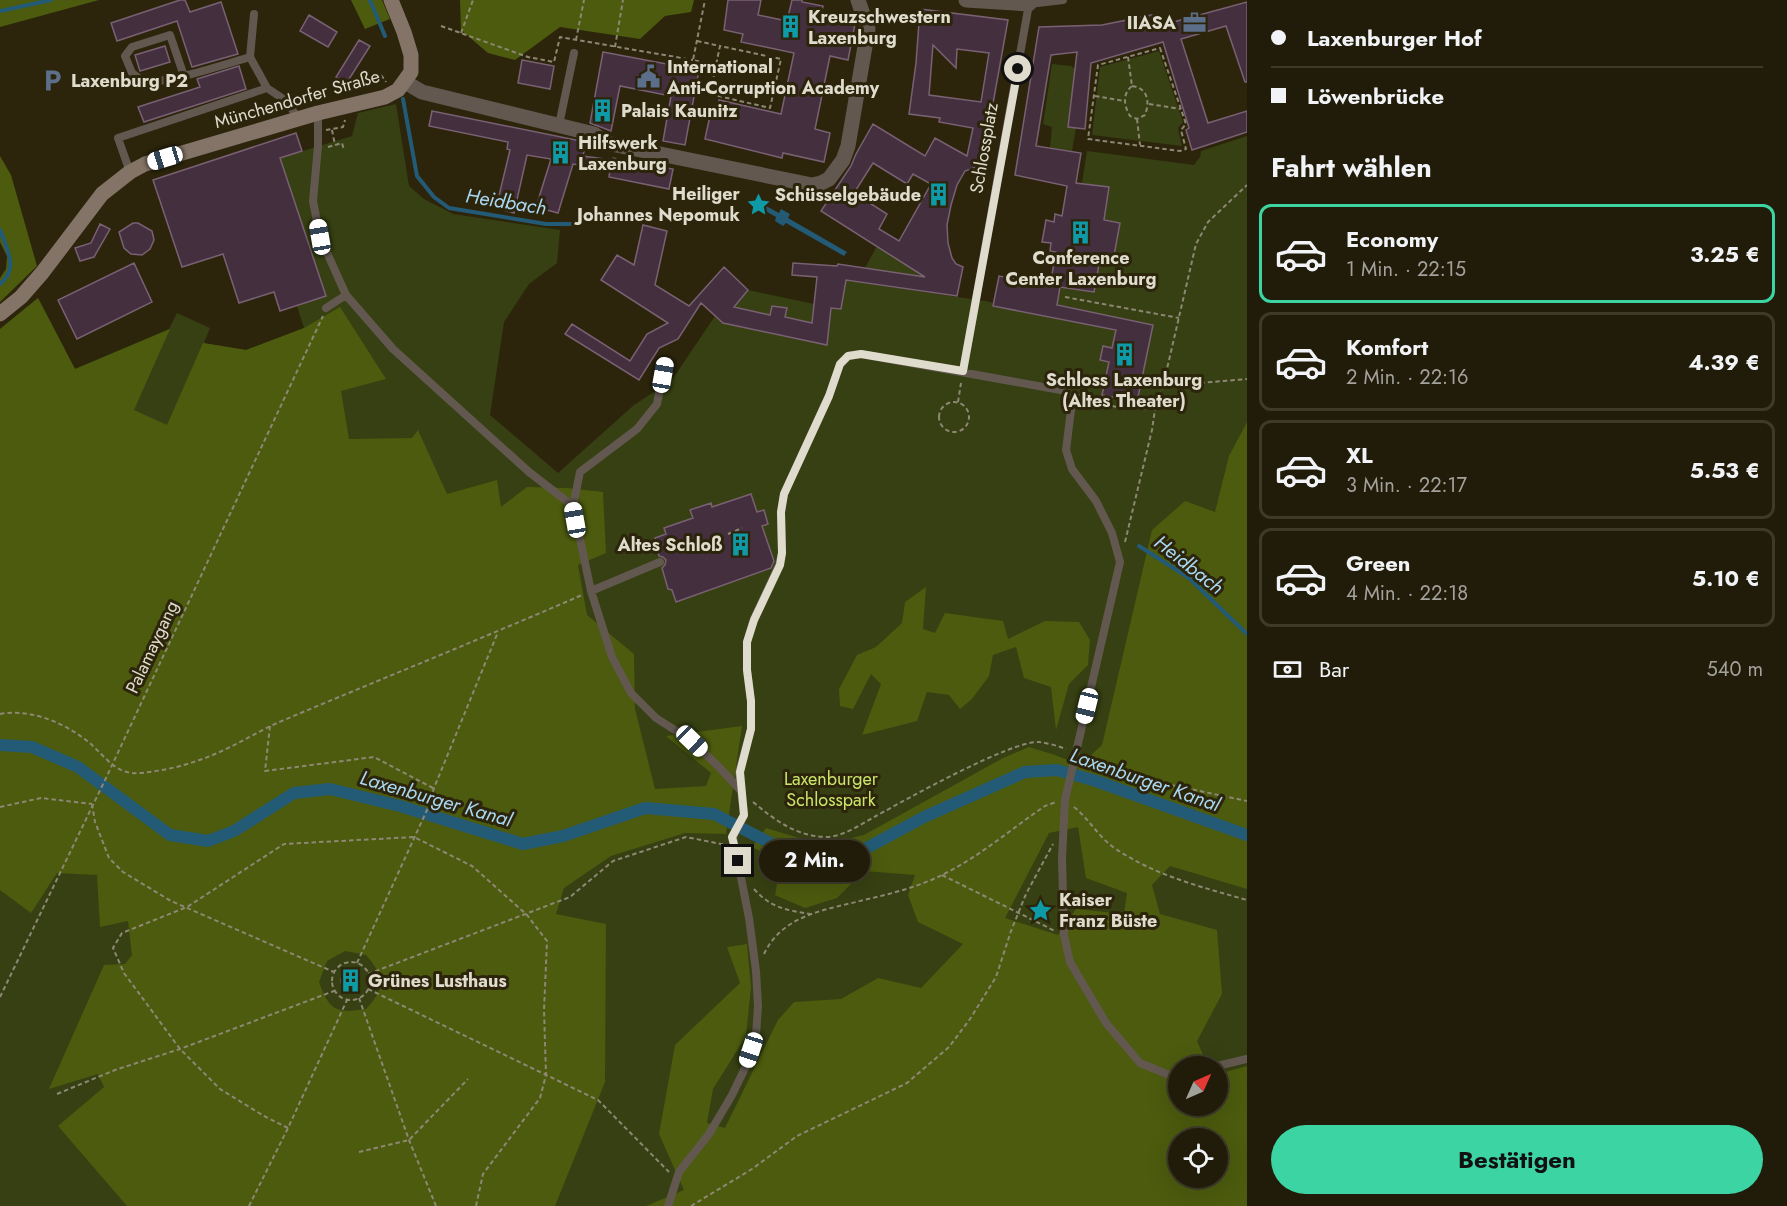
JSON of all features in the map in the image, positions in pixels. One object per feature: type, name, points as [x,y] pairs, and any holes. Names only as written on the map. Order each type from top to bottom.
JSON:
[{"type":"main road","points":[[391,0],[411,55],[411,72],[405,81]]},
{"type":"main road","name":"Münchendorfer Straße","points":[[0,314],[21,297],[42,273],[102,194],[130,172],[145,164],[318,113],[385,97],[398,90],[405,81]]},
{"type":"street","name":"Münchendorfer Straße","points":[[405,81],[422,92],[594,134],[606,143],[802,183],[821,183],[829,179],[843,160],[848,146],[868,29],[858,0]]},
{"type":"street","points":[[966,0],[1030,2]]},
{"type":"lane","points":[[1030,2],[1063,0]]},
{"type":"lane","name":"Schlossplatz","points":[[963,371],[1030,2]]},
{"type":"lane","points":[[254,14],[250,57],[267,88],[285,100],[299,119]]},
{"type":"lane","points":[[184,76],[170,35],[132,47],[125,56],[132,74],[145,83],[165,81],[184,76],[250,57]]},
{"type":"lane","points":[[559,125],[574,53]]},
{"type":"lane","points":[[130,172],[118,138],[267,88]]},
{"type":"lane","points":[[318,113],[319,132],[313,201],[320,237],[346,295],[393,349],[529,472],[573,506]]},
{"type":"lane","points":[[327,308],[346,295]]},
{"type":"lane","points":[[668,1206],[679,1172],[709,1134],[732,1095],[746,1066],[756,1035],[758,1006],[756,971],[749,918],[732,837],[744,815],[740,772],[751,729],[747,642],[754,620],[780,565],[781,512],[784,494],[829,396],[840,364],[848,356],[861,354],[1066,391],[1071,410],[1066,450],[1072,469],[1096,501],[1112,533],[1120,562],[1065,800],[1064,935],[1070,962],[1106,1023],[1140,1063],[1168,1074]]},
{"type":"lane","points":[[665,363],[657,404],[637,429],[580,472],[573,506],[591,591],[612,657],[630,693],[656,718],[692,741],[742,792]]},
{"type":"lane","points":[[591,591],[660,562]]},
{"type":"lane","points":[[1228,1063],[1247,1059]]},
{"type":"path","points":[[461,33],[473,0]]},
{"type":"path","points":[[576,40],[584,0]]},
{"type":"path","points":[[615,47],[623,0]]},
{"type":"path","points":[[705,0],[693,60],[716,65]]},
{"type":"path","points":[[697,41],[781,59],[770,108],[710,94],[720,46]]},
{"type":"path","points":[[1160,48],[1186,124],[1182,129],[1186,149],[1180,151],[1088,139],[1094,96],[1098,65],[1160,48]]},
{"type":"path","points":[[1128,57],[1132,86]]},
{"type":"path","points":[[1132,86],[1139,87],[1145,93],[1149,104],[1145,115],[1137,119],[1130,116],[1124,101],[1132,86]]},
{"type":"path","points":[[1094,96],[1124,101]]},
{"type":"path","points":[[1149,104],[1181,109]]},
{"type":"path","points":[[319,132],[344,127],[348,106]]},
{"type":"path","points":[[1137,119],[1140,146]]},
{"type":"path","points":[[332,129],[335,145]]},
{"type":"path","points":[[317,151],[342,143],[344,150]]},
{"type":"path","points":[[1120,562],[1155,409],[1163,386],[1197,244],[1208,222],[1247,185]]},
{"type":"path","points":[[1065,297],[1179,318]]},
{"type":"path","name":"Palamaygang","points":[[0,997],[106,778],[327,308]]},
{"type":"path","points":[[958,402],[963,371]]},
{"type":"path","points":[[1163,386],[1247,379]]},
{"type":"path","points":[[1066,391],[1116,407],[1155,409]]},
{"type":"path","points":[[958,402],[966,407],[970,415],[969,424],[963,431],[955,433],[946,431],[941,426],[939,417],[941,409],[946,404],[958,402]]},
{"type":"path","points":[[728,534],[742,528]]},
{"type":"path","points":[[682,553],[711,541]]},
{"type":"path","points":[[0,714],[25,712],[42,716],[90,743],[111,765],[124,771],[138,773],[171,768],[215,754],[270,726],[591,591]]},
{"type":"path","points":[[357,963],[427,810],[498,632]]},
{"type":"path","points":[[270,726],[265,771],[374,757],[434,788]]},
{"type":"path","points":[[742,792],[778,822],[801,833],[828,837],[851,830],[914,796],[1011,749],[1038,742],[1059,746],[1171,785],[1247,801]]},
{"type":"path","points":[[0,807],[41,798],[92,804],[95,822],[109,858],[123,872],[154,892],[334,972]]},
{"type":"path","points":[[756,971],[770,942],[790,924],[810,914],[890,894],[942,875],[977,854],[1045,806],[1065,800],[1078,810],[1112,846],[1149,868],[1188,883],[1247,900]]},
{"type":"path","points":[[691,1206],[752,1169],[797,1136],[907,1083],[949,1047],[970,1019],[996,977],[1018,912],[1040,866],[1063,832]]},
{"type":"path","points":[[288,1128],[220,1089],[180,1049],[124,973],[113,948],[122,933],[187,907],[284,844],[414,837],[472,866],[527,915],[547,941],[544,1010],[546,1075],[540,1098],[483,1174],[476,1206]]},
{"type":"path","points":[[368,974],[570,897],[613,861],[686,837],[735,847]]},
{"type":"path","points":[[741,874],[760,896],[782,910],[810,914]]},
{"type":"path","points":[[942,875],[1064,935]]},
{"type":"path","points":[[348,962],[357,963],[368,974],[368,989],[360,998],[347,1000],[334,991],[332,979],[334,972],[339,966],[348,962]]},
{"type":"path","points":[[368,989],[598,1100],[676,1180]]},
{"type":"path","points":[[57,1094],[115,1070],[180,1049],[334,991]]},
{"type":"path","points":[[360,998],[409,1140],[436,1206]]},
{"type":"path","points":[[249,1206],[347,1000]]},
{"type":"path","points":[[359,1152],[409,1140],[468,1079]]},
{"type":"green space","points":[[0,0],[99,0],[0,27]]},
{"type":"green space","points":[[351,0],[382,0],[390,19],[365,29]]},
{"type":"green space","points":[[460,0],[694,0],[691,12],[665,16],[640,39],[560,27],[515,60],[488,53],[461,30]]},
{"type":"green space","points":[[1159,51],[1183,122],[1178,128],[1182,146],[1092,135],[1100,67]]},
{"type":"green space","points":[[1052,64],[1071,66],[1075,69],[1068,127],[1076,128],[1072,151],[1050,148],[1052,127],[1043,124]]},
{"type":"green space","name":"Laxenburger Schlosspark","points":[[396,104],[409,186],[424,199],[453,214],[560,230],[557,263],[529,284],[504,322],[490,415],[558,473],[634,405],[672,380],[715,316],[827,345],[831,308],[841,309],[843,295],[836,279],[985,301],[1054,317],[1060,287],[1100,259],[1113,261],[1120,223],[1104,220],[1109,187],[1082,183],[1087,151],[1194,165],[1201,151],[1247,136],[1247,1206],[0,1206],[0,329],[38,298],[75,369],[169,329],[177,313],[210,328],[204,343],[246,350],[304,328],[297,306],[326,296],[280,158],[352,136],[358,113]]},
{"type":"green space","points":[[0,156],[11,175],[37,266],[0,302],[0,278],[6,269],[7,256],[0,242]]},
{"type":"green space","points":[[877,246],[925,277],[865,268]]},
{"type":"green space","points":[[748,290],[814,304],[812,323],[785,317],[787,308],[772,306],[770,315],[734,307]]},
{"type":"green space","points":[[38,298],[75,369],[170,329],[134,410],[167,425],[203,343],[246,350],[304,328],[340,307],[386,379],[341,391],[349,439],[412,438],[418,430],[447,494],[497,480],[501,507],[527,487],[603,492],[606,553],[578,565],[587,615],[634,654],[635,709],[655,789],[706,786],[711,773],[666,736],[742,726],[726,834],[685,833],[611,856],[564,888],[556,914],[606,924],[605,1082],[555,1206],[127,1206],[58,1126],[104,1087],[98,1074],[49,1089],[104,965],[125,964],[132,955],[128,921],[100,927],[97,875],[57,873],[31,913],[0,890],[0,329]],"holes":[[[345,951],[366,955],[380,977],[380,988],[377,994],[366,1009],[347,1011],[335,1008],[326,999],[319,982],[327,961]]]},
{"type":"green space","points":[[1247,422],[1247,889],[1170,866],[1152,885],[1160,914],[1217,930],[1222,994],[1197,1041],[1204,1056],[1168,1056],[1168,1116],[1228,1116],[1228,1071],[1247,1066],[1247,1206],[646,1206],[684,1190],[659,1134],[675,1045],[740,983],[727,947],[747,944],[751,987],[746,1036],[713,1089],[707,1123],[725,1128],[778,1020],[794,1002],[841,999],[878,978],[921,988],[963,944],[918,922],[908,895],[915,875],[864,871],[837,898],[805,908],[775,895],[781,862],[752,847],[766,828],[822,845],[864,835],[1003,758],[1029,747],[1080,765],[1102,745],[1152,530],[1185,501],[1215,512],[1229,456]],"holes":[[[1078,827],[1086,878],[1127,893],[1124,914],[1076,909],[1058,935],[1005,918],[1049,833]]]},
{"type":"green space","points":[[926,587],[923,629],[935,633],[945,613],[1003,621],[1008,639],[1045,621],[1079,622],[1090,640],[1088,665],[1069,684],[1056,730],[1051,687],[1024,678],[1016,647],[993,655],[989,676],[972,699],[960,709],[949,695],[927,692],[917,721],[862,735],[881,684],[871,674],[853,709],[840,706],[839,689],[857,655],[876,647],[902,623],[905,602]]},
{"type":"water","points":[[759,202],[779,213],[781,209],[790,214],[788,218],[847,252],[844,256],[786,223],[783,226],[775,221],[776,217],[757,206]]},
{"type":"building","points":[[185,0],[190,12],[221,2],[238,54],[192,67],[177,21],[117,41],[111,23]]},
{"type":"building","points":[[728,0],[761,0],[758,15],[787,21],[792,0],[802,0],[802,2],[823,6],[821,17],[855,24],[848,60],[830,56],[815,129],[830,133],[824,162],[783,153],[782,158],[705,139],[712,106],[718,107],[719,100],[781,114],[794,53],[741,42],[743,34],[724,30]]},
{"type":"building","points":[[1247,2],[1247,82],[1245,82],[1226,26],[1181,39],[1208,123],[1247,111],[1247,132],[1192,150],[1186,130],[1189,128],[1163,42],[1091,63],[1085,129],[1068,127],[1077,52],[1051,55],[1036,146],[1081,153],[1076,183],[1109,187],[1104,220],[1120,223],[1113,261],[1100,259],[1094,292],[1060,287],[1057,305],[1153,325],[1137,402],[1102,395],[1109,362],[1100,360],[1103,346],[1112,348],[1116,330],[993,306],[999,276],[1050,285],[1056,252],[1050,251],[1051,243],[1042,242],[1046,220],[1054,222],[1055,214],[1062,216],[1067,186],[1015,175],[1039,27],[1102,25],[1152,15],[1155,27]]},
{"type":"building","points":[[920,9],[1008,20],[982,165],[965,171],[957,185],[947,225],[952,258],[956,264],[963,267],[957,296],[846,280],[841,309],[831,308],[827,345],[723,323],[701,303],[678,339],[659,348],[639,380],[565,334],[572,324],[630,361],[647,334],[668,323],[601,280],[617,255],[634,265],[643,225],[667,231],[655,285],[689,306],[724,267],[748,290],[734,307],[770,315],[772,306],[787,308],[785,317],[812,323],[817,277],[792,275],[793,263],[837,266],[838,264],[925,277],[821,211],[851,166],[873,124],[925,156],[935,138],[967,156],[973,128],[939,122],[940,118],[909,114]],"holes":[[[933,45],[956,68],[957,49],[989,53],[981,102],[929,95]],[[873,163],[907,184],[913,174],[931,184],[899,241],[879,229],[887,214],[854,193]]]},
{"type":"building","points":[[309,15],[337,32],[328,47],[300,31]]},
{"type":"building","points":[[359,40],[370,46],[346,84],[336,77]]},
{"type":"building","points":[[165,46],[170,62],[140,71],[135,55]]},
{"type":"building","name":"Palais Kaunitz","points":[[603,52],[699,70],[685,145],[663,141],[671,96],[620,86],[611,131],[590,123]]},
{"type":"building","points":[[522,60],[554,66],[550,89],[518,83]]},
{"type":"building","points":[[239,66],[246,89],[144,122],[138,107],[200,87],[197,79]]},
{"type":"building","points":[[432,111],[586,142],[583,156],[612,160],[613,158],[673,169],[669,189],[609,177],[610,170],[573,164],[558,213],[536,207],[551,159],[527,155],[514,213],[496,208],[510,150],[507,149],[508,142],[429,126]]},
{"type":"building","points":[[296,133],[302,151],[280,158],[326,296],[280,311],[274,292],[239,303],[223,254],[182,267],[153,180]]},
{"type":"building","points":[[133,223],[138,223],[152,231],[154,240],[150,249],[142,255],[131,254],[124,248],[119,232]]},
{"type":"building","points":[[100,224],[110,229],[94,257],[80,261],[75,248],[91,243]]},
{"type":"building","points":[[134,263],[152,302],[77,339],[58,300]]},
{"type":"building","name":"Altes Schloß","points":[[751,494],[757,512],[764,510],[768,524],[762,526],[774,561],[771,568],[676,602],[672,590],[668,589],[662,568],[666,560],[659,556],[655,538],[666,534],[664,528],[693,518],[690,510],[711,503],[712,507]]},
{"type":"building","name":"Grünes Lusthaus","points":[[349,973],[355,975],[357,981],[355,987],[349,989],[343,987],[341,981],[343,975]]},
{"type":"waterway","name":"Heidbach","points":[[0,11],[51,0]]},
{"type":"waterway","name":"Heidbach","points":[[370,0],[385,36]]},
{"type":"waterway","name":"Heidbach","points":[[403,99],[417,176],[434,197],[449,208],[546,224],[575,224]]},
{"type":"waterway","points":[[0,230],[10,258],[9,272],[0,284]]},
{"type":"waterway","name":"Heidbach","points":[[1139,546],[1189,578],[1247,634]]},
{"type":"waterway","name":"Laxenburger Kanal","points":[[0,745],[32,747],[78,767],[170,835],[208,841],[234,831],[294,793],[330,789],[400,806],[523,844],[563,836],[645,808],[714,814],[815,866],[850,857],[924,817],[1025,772],[1057,770],[1096,781],[1247,835]]},
{"type":"place","name":"IIASA","points":[[1194,23]]},
{"type":"place","name":"Kreuzschwestern Laxenburg","points":[[790,27]]},
{"type":"place","name":"International Anti-Corruption Academy","points":[[649,77]]},
{"type":"place","name":"Laxenburg P2","points":[[53,81]]},
{"type":"place","name":"Palais Kaunitz","points":[[603,111]]},
{"type":"place","name":"Hilfswerk Laxenburg","points":[[560,153]]},
{"type":"place","name":"Schüsselgebäude","points":[[939,195]]},
{"type":"place","name":"Heiliger Johannes Nepomuk","points":[[758,204]]},
{"type":"place","name":"Conference Center Laxenburg","points":[[1081,232]]},
{"type":"place","name":"Schloss Laxenburg (Altes Theater)","points":[[1124,354]]},
{"type":"place","name":"Altes Schloß","points":[[740,545]]},
{"type":"place","name":"Kaiser Franz Büste","points":[[1041,910]]},
{"type":"place","name":"Grünes Lusthaus","points":[[350,981]]},
{"type":"route","points":[[738,861],[732,837],[744,815],[740,772],[751,729],[747,642],[754,620],[780,565],[781,512],[784,494],[829,396],[840,364],[848,356],[861,354],[963,371],[1018,69]]}]
